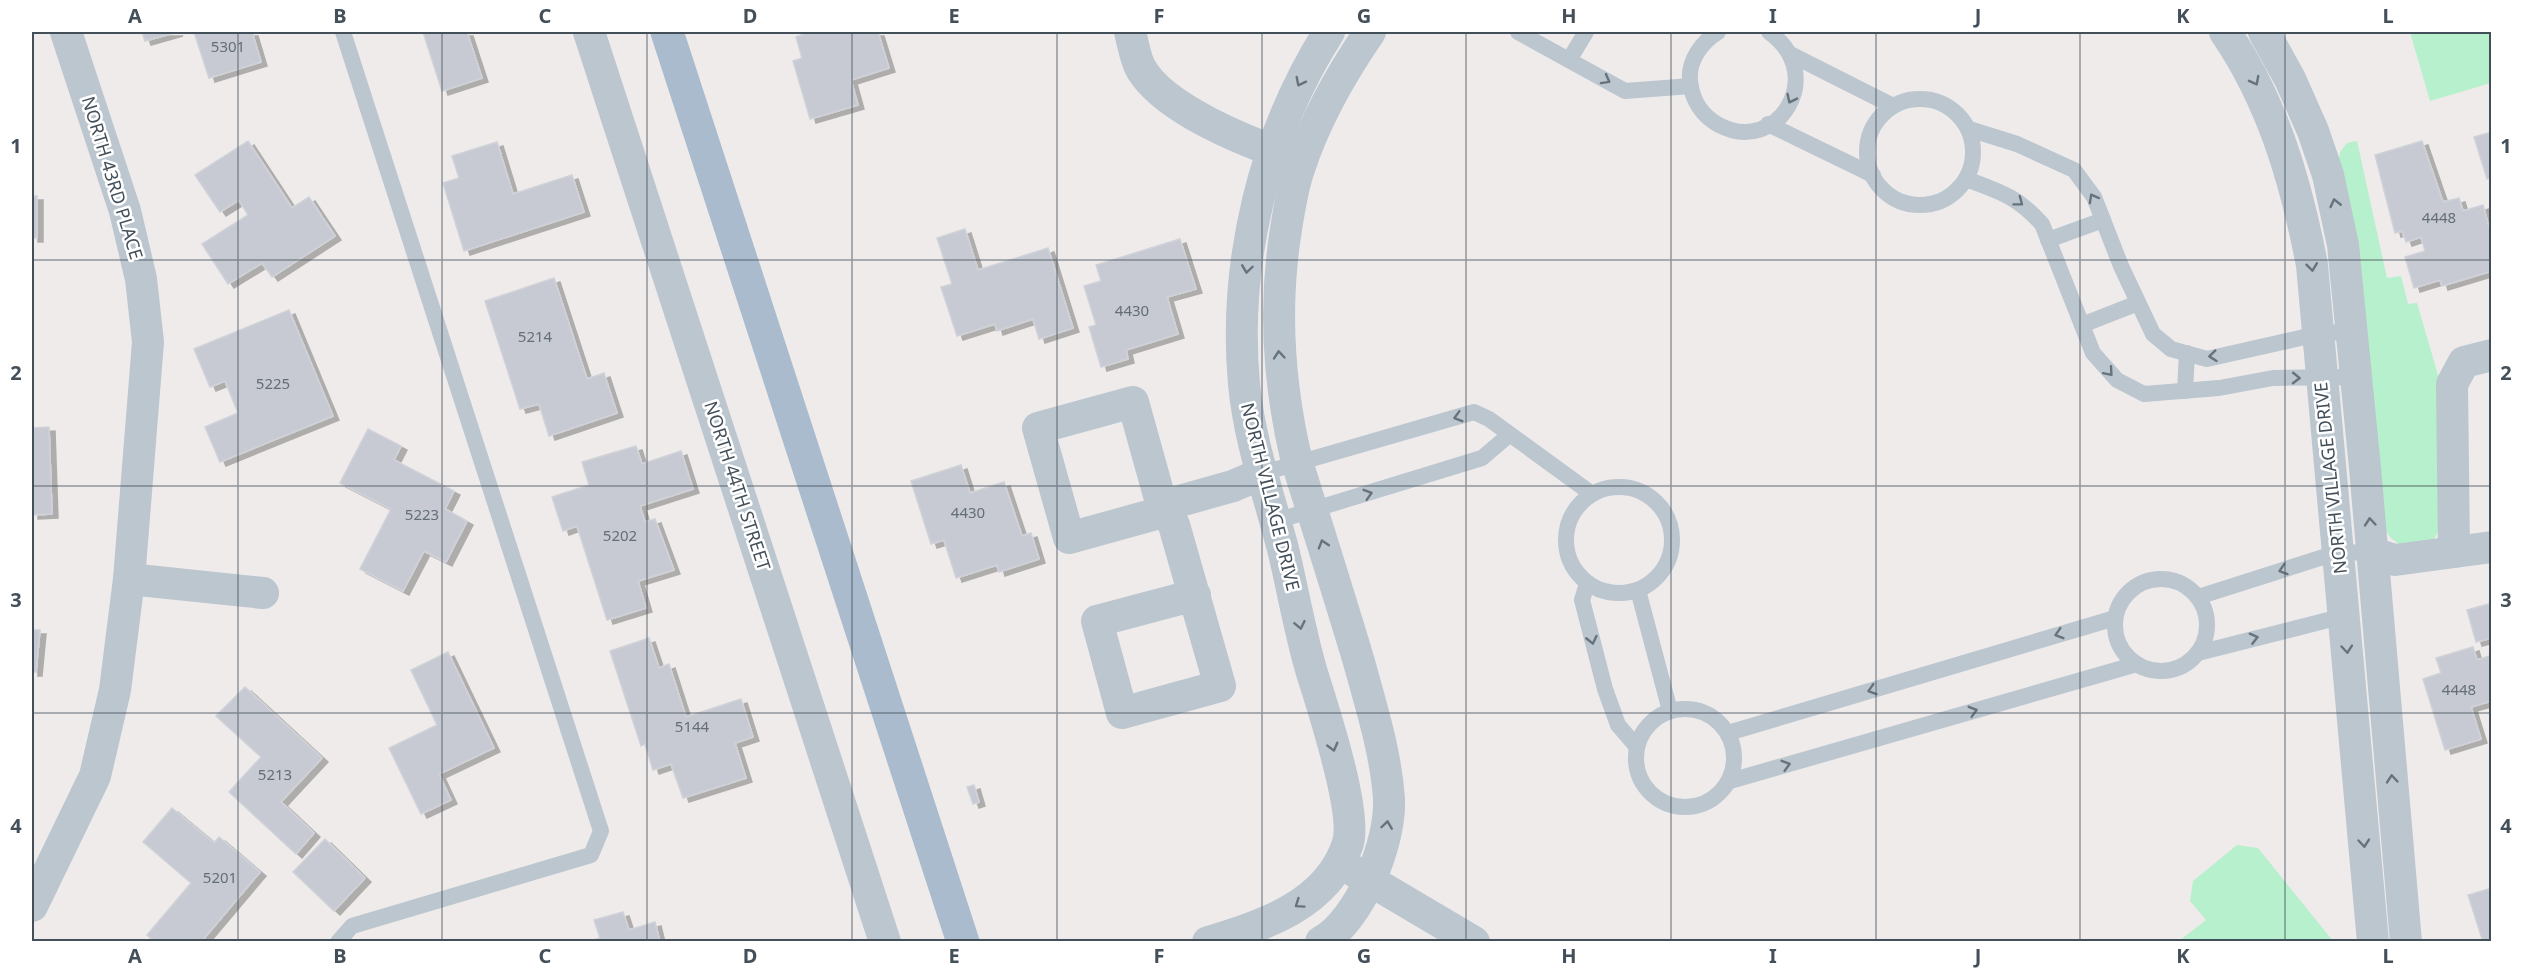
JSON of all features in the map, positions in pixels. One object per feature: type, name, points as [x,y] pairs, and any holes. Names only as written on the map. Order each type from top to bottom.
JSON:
[{"type":"main road","points":[[667,32],[963,942]]},
{"type":"street","name":"NORTH 43RD PLACE","points":[[32,906],[95,776],[115,690],[129,579],[148,342],[141,279],[125,211],[66,32]]},
{"type":"street","name":"NORTH 44TH STREET","points":[[589,32],[885,942]]},
{"type":"street","points":[[1130,32],[1140,67],[1161,93],[1201,118],[1272,151],[1302,161]]},
{"type":"street","name":"NORTH VILLAGE DRIVE","points":[[1329,32],[1298,86],[1272,151],[1255,215],[1241,325],[1244,386],[1253,436],[1349,814],[1349,840],[1340,863]]},
{"type":"street","name":"NORTH VILLAGE DRIVE","points":[[1321,942],[1329,937],[1348,916],[1371,881],[1388,827],[1389,801],[1373,710],[1297,462],[1282,385],[1279,299],[1281,255],[1302,161],[1336,87],[1370,32]]},
{"type":"street","name":"NORTH VILLAGE DRIVE","points":[[2225,32],[2242,57],[2261,93],[2291,171],[2312,265],[2373,942]]},
{"type":"street","name":"NORTH VILLAGE DRIVE","points":[[2264,32],[2290,78],[2328,175],[2343,245],[2353,331],[2406,942]]},
{"type":"street","points":[[2454,552],[2452,384],[2464,362],[2492,355]]},
{"type":"street","points":[[1195,594],[1174,525],[1162,506],[1133,402],[1038,428],[1069,538],[1152,515],[1162,506],[1233,486],[1263,473]]},
{"type":"street","points":[[2372,552],[2394,560],[2492,547]]},
{"type":"street","points":[[129,579],[262,593]]},
{"type":"street","points":[[1208,942],[1245,931],[1284,915],[1312,896],[1340,863],[1473,942]]},
{"type":"lane","points":[[338,942],[352,926],[591,855],[601,831],[343,32]]},
{"type":"lane","points":[[1518,32],[1625,91],[1691,86]]},
{"type":"lane","points":[[1569,60],[1586,32]]},
{"type":"lane","points":[[1707,34],[1694,58],[1690,76],[1691,86],[1700,109],[1712,121],[1728,130],[1745,132],[1778,119],[1789,106],[1796,89],[1796,72],[1792,55],[1782,41],[1769,32]]},
{"type":"lane","points":[[1792,55],[1893,106]]},
{"type":"lane","points":[[1910,99],[1928,99],[1944,104],[1959,115],[1969,129],[1973,145],[1973,163],[1966,179],[1955,192],[1940,201],[1922,205],[1905,203],[1889,195],[1876,183],[1869,167],[1867,149],[1871,132],[1880,117],[1893,106],[1910,99]]},
{"type":"lane","points":[[1768,124],[1873,175]]},
{"type":"lane","points":[[1969,129],[2017,144],[2074,170],[2094,197],[2153,334],[2171,349],[2208,359],[2318,334],[2353,331]]},
{"type":"lane","points":[[1966,179],[2011,196],[2042,224],[2093,353],[2117,380],[2144,394],[2219,388],[2273,378],[2357,377]]},
{"type":"lane","points":[[2048,240],[2103,220]]},
{"type":"lane","points":[[2082,325],[2138,303]]},
{"type":"lane","points":[[2185,391],[2187,353]]},
{"type":"lane","points":[[1263,473],[1474,412],[1489,420],[1592,494]]},
{"type":"lane","points":[[1276,521],[1482,458],[1509,435]]},
{"type":"lane","points":[[1608,488],[1626,488],[1643,493],[1657,503],[1667,517],[1672,534],[1671,552],[1665,568],[1653,581],[1638,590],[1621,594],[1603,592],[1587,584],[1575,571],[1568,555],[1565,538],[1569,521],[1578,505],[1592,494],[1608,488]]},
{"type":"lane","points":[[2198,597],[2339,552],[2372,552]]},
{"type":"lane","points":[[2158,579],[2173,580],[2187,586],[2198,597],[2205,610],[2207,625],[2205,640],[2198,653],[2187,663],[2173,670],[2158,671],[2130,660],[2120,648],[2115,633],[2115,618],[2120,603],[2130,590],[2143,582],[2158,579]]},
{"type":"lane","points":[[1587,584],[1582,600],[1605,689],[1618,725],[1637,747]]},
{"type":"lane","points":[[1638,590],[1670,711]]},
{"type":"lane","points":[[2198,653],[2344,616]]},
{"type":"lane","points":[[1728,733],[2115,618]]},
{"type":"lane","points":[[1730,781],[2137,664]]},
{"type":"lane","points":[[1686,709],[1703,712],[1717,720],[1728,733],[1734,749],[1735,765],[1730,781],[1719,794],[1705,804],[1690,808],[1674,807],[1660,801],[1648,791],[1640,778],[1636,763],[1637,747],[1644,732],[1655,719],[1670,711],[1686,709]]},
{"type":"green space","points":[[2410,32],[2491,32],[2491,83],[2430,101]]},
{"type":"green space","points":[[2357,141],[2387,278],[2401,276],[2408,304],[2417,303],[2438,375],[2438,532],[2432,543],[2404,548],[2391,538],[2378,520],[2337,172],[2340,152],[2347,143]]},
{"type":"green space","points":[[2237,845],[2258,848],[2333,941],[2179,941],[2206,920],[2190,901],[2193,881]]},
{"type":"building","points":[[142,32],[177,32],[145,41]]},
{"type":"building","points":[[194,32],[252,32],[261,62],[209,78]]},
{"type":"building","points":[[423,32],[467,32],[482,78],[442,91]]},
{"type":"building","points":[[804,32],[878,32],[889,68],[851,80],[858,105],[810,119],[793,61],[802,58],[796,37]]},
{"type":"building","points":[[2492,132],[2492,178],[2487,179],[2474,137]]},
{"type":"building","points":[[248,141],[292,208],[309,197],[335,236],[272,277],[262,263],[228,284],[202,244],[248,215],[239,200],[220,212],[195,175]]},
{"type":"building","points":[[2422,141],[2443,202],[2459,198],[2463,211],[2483,205],[2489,227],[2492,226],[2492,271],[2442,286],[2440,280],[2414,288],[2405,257],[2425,251],[2421,237],[2406,242],[2402,231],[2395,233],[2375,155]]},
{"type":"building","points":[[497,142],[513,194],[572,175],[584,212],[464,251],[443,183],[459,178],[452,156]]},
{"type":"building","points":[[32,196],[37,196],[37,238],[32,238]]},
{"type":"building","points":[[965,229],[978,270],[1048,248],[1073,328],[1039,339],[1033,319],[997,331],[995,324],[957,336],[941,287],[952,284],[937,238]]},
{"type":"building","points":[[1180,239],[1196,289],[1167,297],[1178,334],[1126,350],[1128,359],[1101,367],[1089,327],[1096,325],[1084,286],[1101,281],[1096,265]]},
{"type":"building","points":[[554,278],[587,379],[604,373],[617,413],[549,436],[539,404],[520,409],[485,301]]},
{"type":"building","points":[[289,310],[333,416],[220,462],[205,427],[238,413],[225,381],[210,387],[194,349]]},
{"type":"building","points":[[49,427],[52,514],[32,515],[32,428]]},
{"type":"building","points":[[368,429],[401,446],[394,460],[454,491],[445,509],[467,521],[446,562],[424,551],[403,591],[360,569],[391,509],[340,483]]},
{"type":"building","points":[[636,446],[642,464],[681,451],[693,489],[640,506],[645,522],[655,519],[674,570],[638,581],[646,608],[607,620],[577,526],[563,531],[552,497],[589,485],[582,462]]},
{"type":"building","points":[[961,465],[970,493],[1004,482],[1022,536],[1031,533],[1039,559],[999,572],[997,565],[956,578],[944,540],[931,544],[911,481]]},
{"type":"building","points":[[2492,603],[2492,638],[2476,642],[2467,610]]},
{"type":"building","points":[[32,630],[40,630],[36,672],[32,672]]},
{"type":"building","points":[[649,638],[659,668],[669,664],[686,717],[741,699],[753,737],[735,743],[746,778],[683,798],[671,764],[653,770],[645,744],[641,746],[610,651]]},
{"type":"building","points":[[2473,647],[2477,660],[2492,655],[2492,701],[2471,707],[2481,739],[2445,750],[2423,679],[2441,673],[2436,658]]},
{"type":"building","points":[[448,652],[494,748],[439,774],[451,800],[421,814],[389,748],[437,725],[411,670]]},
{"type":"building","points":[[245,687],[322,758],[281,802],[314,833],[296,854],[229,792],[261,757],[216,716]]},
{"type":"building","points":[[974,785],[979,802],[973,804],[967,787]]},
{"type":"building","points":[[172,808],[214,843],[219,837],[260,872],[201,942],[154,942],[147,935],[191,883],[143,842]]},
{"type":"building","points":[[325,839],[365,878],[334,911],[293,872]]},
{"type":"building","points":[[2492,888],[2492,942],[2483,942],[2468,895]]},
{"type":"building","points":[[623,912],[629,930],[655,922],[660,942],[587,942],[600,938],[594,920]]}]
